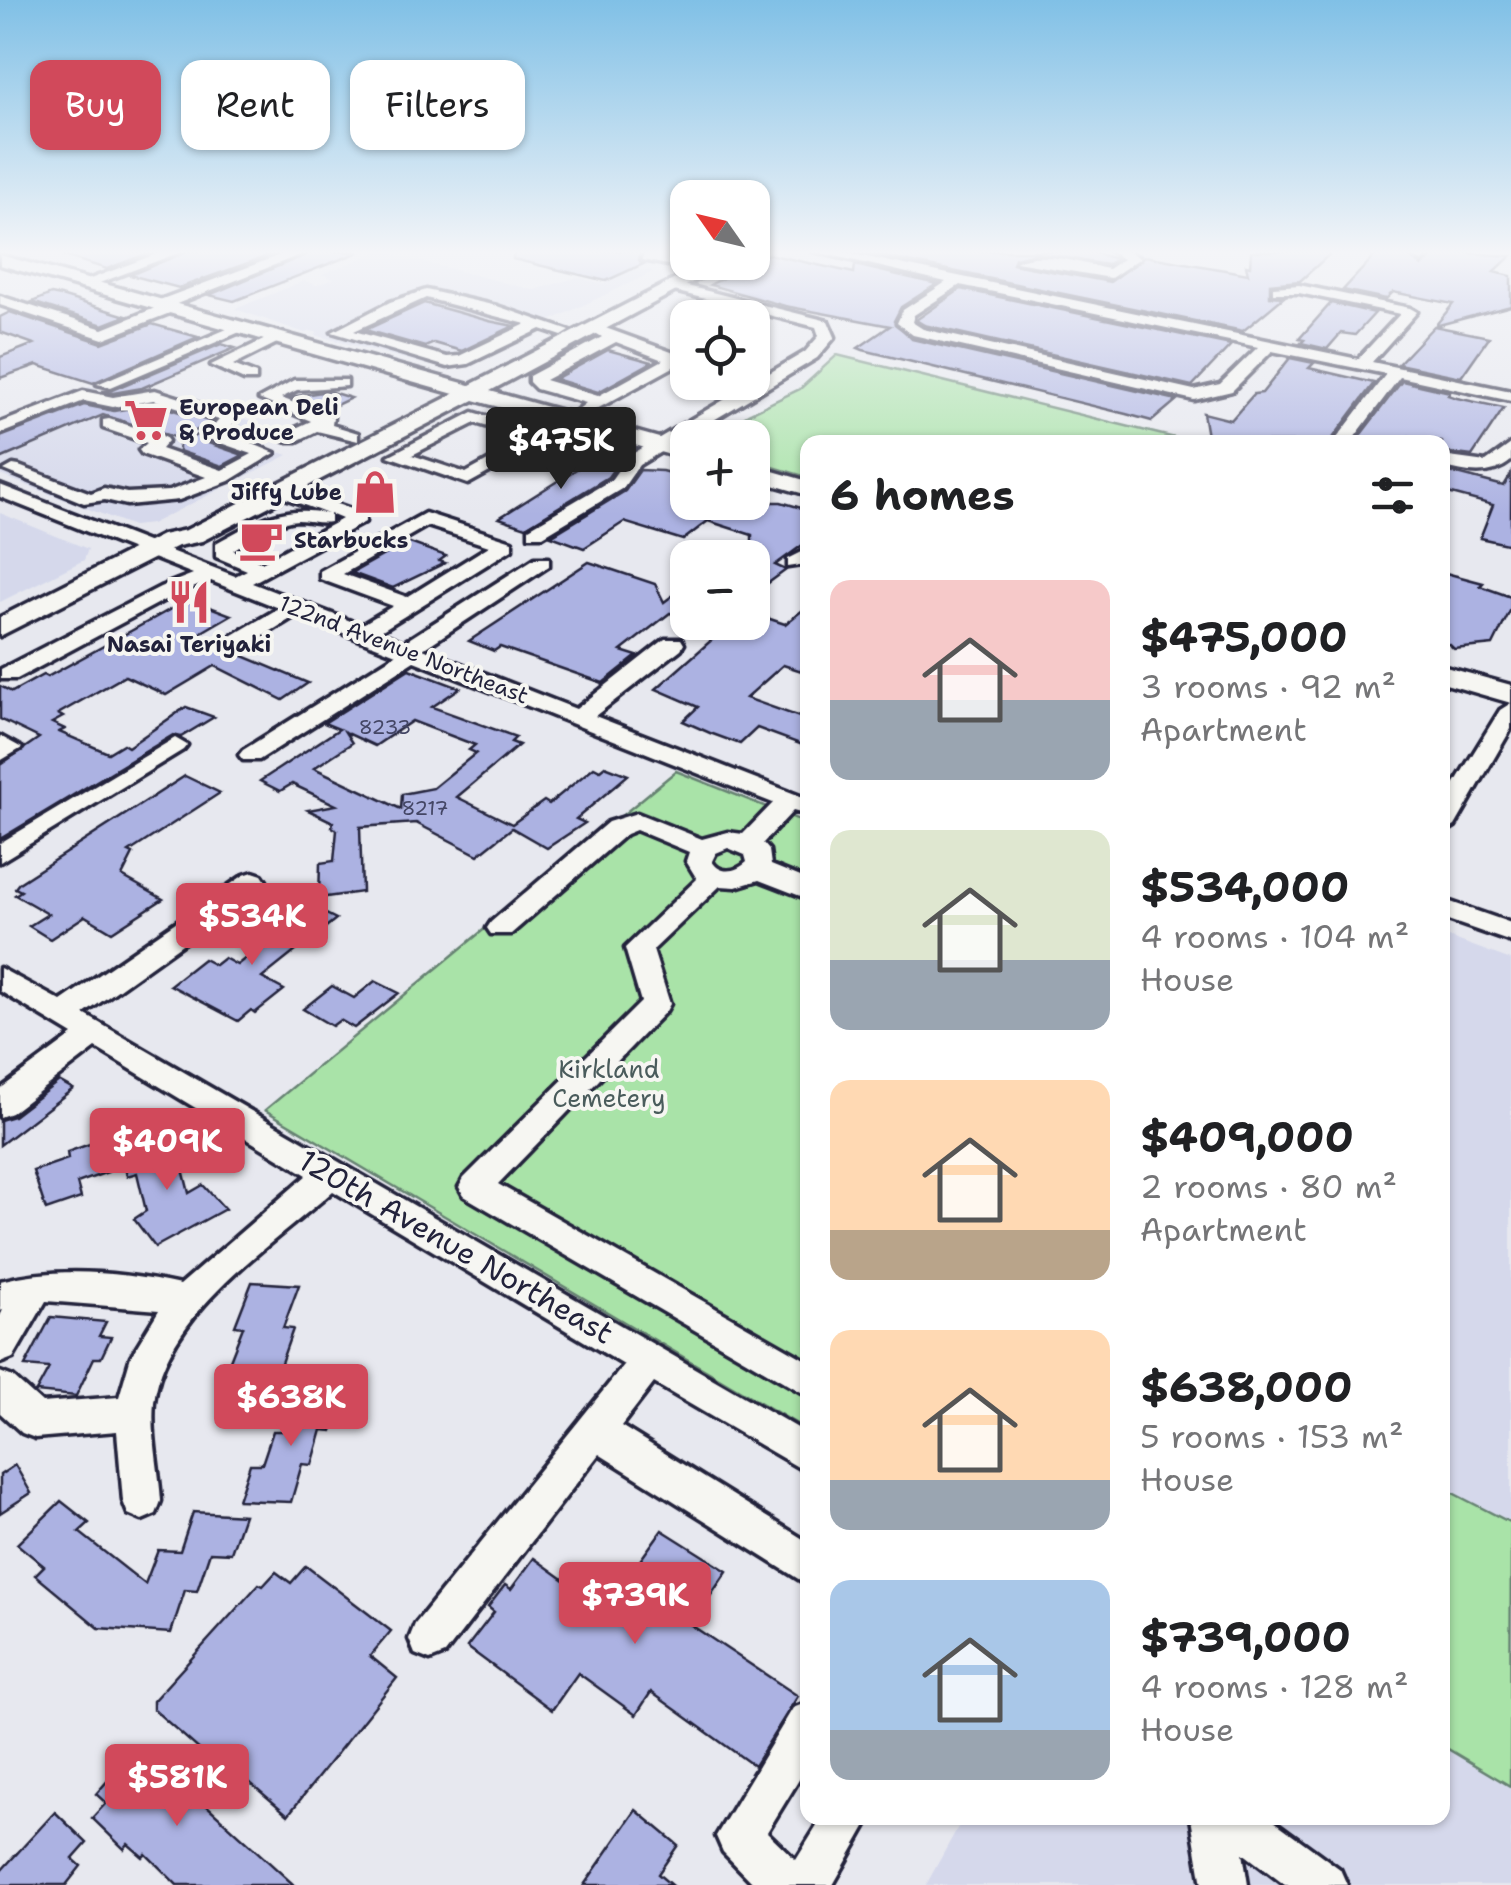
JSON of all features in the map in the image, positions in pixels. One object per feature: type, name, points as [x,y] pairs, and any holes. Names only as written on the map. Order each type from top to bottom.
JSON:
[{"type":"main road","points":[[283,339],[670,448]]},
{"type":"main road","points":[[0,628],[162,544],[193,536],[283,491],[547,339]]},
{"type":"main road","points":[[162,544],[172,530],[352,437],[583,339]]},
{"type":"main road","points":[[770,477],[800,486]]},
{"type":"main road","points":[[1450,678],[1510,711]]},
{"type":"street","points":[[105,384],[216,339]]},
{"type":"street","points":[[250,377],[218,365],[278,339]]},
{"type":"street","points":[[306,346],[323,339]]},
{"type":"street","points":[[365,339],[446,362],[462,361],[507,339]]},
{"type":"street","points":[[591,339],[535,379],[542,386],[600,402]]},
{"type":"street","points":[[627,339],[670,356]]},
{"type":"street","points":[[770,375],[811,355],[825,339]]},
{"type":"street","points":[[948,339],[1166,389],[1204,394],[1226,388],[1268,345]]},
{"type":"street","points":[[1239,339],[1511,396]]},
{"type":"street","points":[[1362,364],[1385,339]]},
{"type":"street","points":[[307,372],[341,356]]},
{"type":"street","points":[[542,438],[473,416],[398,456],[468,479],[542,438],[600,402],[670,367]]},
{"type":"street","points":[[1347,435],[1396,372]]},
{"type":"street","points":[[327,421],[267,399],[294,385],[341,383]]},
{"type":"street","points":[[0,429],[73,398],[113,402],[155,395],[230,419],[215,434],[266,454],[158,507],[122,509],[100,496],[64,489],[13,470]]},
{"type":"street","points":[[536,532],[617,484],[633,461],[728,400]]},
{"type":"street","points":[[109,424],[159,440],[148,450],[223,477]]},
{"type":"street","points":[[291,437],[316,425],[352,437]]},
{"type":"street","points":[[1450,463],[1493,467],[1503,462],[1511,449]]},
{"type":"street","points":[[153,471],[176,460]]},
{"type":"street","points":[[33,503],[64,489]]},
{"type":"street","name":"122nd Avenue Northeast","points":[[0,491],[162,544],[212,574],[294,608],[798,804]]},
{"type":"street","points":[[237,583],[358,518],[283,491]]},
{"type":"street","points":[[262,569],[223,554],[222,547],[287,513],[302,511],[343,525]]},
{"type":"street","points":[[362,634],[506,546],[425,519],[327,575],[409,605]]},
{"type":"street","points":[[250,754],[542,562]]},
{"type":"street","points":[[8,674],[168,590],[212,574]]},
{"type":"street","points":[[236,643],[294,608]]},
{"type":"street","points":[[580,717],[672,644]]},
{"type":"street","points":[[1450,812],[1510,711]]},
{"type":"street","points":[[0,743],[10,748],[0,754]]},
{"type":"street","points":[[0,854],[175,745]]},
{"type":"street","points":[[501,928],[617,828],[637,821],[743,878],[753,856],[798,804]]},
{"type":"street","points":[[800,885],[725,840],[640,948],[656,1004],[475,1187],[800,1375]]},
{"type":"street","points":[[62,1015],[253,881]]},
{"type":"street","points":[[1450,911],[1511,933]]},
{"type":"street","name":"120th Avenue Northeast","points":[[0,978],[800,1451]]},
{"type":"street","points":[[0,1104],[94,1034]]},
{"type":"street","points":[[142,1500],[136,1399],[154,1344],[185,1300],[330,1174]]},
{"type":"street","points":[[0,1296],[37,1286],[142,1291],[185,1300]]},
{"type":"street","points":[[0,1347],[37,1286]]},
{"type":"street","points":[[430,1638],[650,1360]]},
{"type":"street","points":[[0,1389],[34,1422],[136,1412]]},
{"type":"street","points":[[595,1430],[800,1560]]},
{"type":"street","points":[[787,1885],[740,1836],[800,1736]]},
{"type":"street","points":[[807,1885],[844,1825]]},
{"type":"street","points":[[1215,1825],[1224,1885]]},
{"type":"street","points":[[1242,1825],[1324,1885]]},
{"type":"shaded area","points":[[330,339],[512,339],[447,370]]},
{"type":"shaded area","points":[[144,386],[261,424],[235,437],[288,455],[151,524],[133,526],[0,475],[0,424],[90,387],[118,396]]},
{"type":"shaded area","points":[[0,513],[88,549],[84,560],[0,602]]},
{"type":"shaded area","points":[[1450,938],[1511,960],[1511,1885],[926,1885],[959,1825],[1450,1825]]},
{"type":"green space","points":[[837,355],[1163,435],[800,435],[800,475],[770,466],[770,420],[739,420],[800,389]]},
{"type":"green space","name":"Kirkland Cemetery","points":[[676,771],[800,820],[800,1426],[265,1110]]},
{"type":"green space","points":[[1450,1492],[1511,1523],[1510,1786],[1450,1750]]},
{"type":"building","points":[[20,339],[90,339],[102,343],[113,339],[194,339],[93,383],[37,365],[0,378],[0,357],[34,344]]},
{"type":"building","points":[[397,339],[487,339],[462,351],[434,343],[425,347]]},
{"type":"building","points":[[871,339],[912,339],[1177,400],[1152,421],[858,348]]},
{"type":"building","points":[[985,339],[1202,339],[1231,345],[1192,386]]},
{"type":"building","points":[[1299,339],[1336,339],[1327,349],[1301,343],[1304,340]]},
{"type":"building","points":[[1422,339],[1488,339],[1461,377],[1398,364]]},
{"type":"building","points":[[221,344],[235,348],[142,388],[102,391],[112,390]]},
{"type":"building","points":[[608,350],[652,362],[598,392],[555,379]]},
{"type":"building","points":[[1290,358],[1314,363],[1309,368],[1374,383],[1335,435],[1207,435],[1203,413],[1231,420],[1254,394],[1262,393]]},
{"type":"building","points":[[1402,381],[1504,408],[1472,456],[1450,453],[1450,435],[1360,435]]},
{"type":"building","points":[[328,391],[351,398],[326,410],[290,397]]},
{"type":"building","points":[[154,404],[212,422],[180,439],[103,415],[0,459],[0,437],[84,405],[114,411]]},
{"type":"building","points":[[199,434],[208,443],[243,455],[222,466],[179,451],[179,443]]},
{"type":"building","points":[[594,458],[618,463],[608,477],[526,527],[499,518]]},
{"type":"building","points":[[640,470],[670,473],[670,520],[770,520],[770,502],[800,508],[800,547],[775,565],[786,570],[770,582],[770,540],[752,540],[752,535],[708,521],[683,540],[624,522],[584,548],[551,536],[625,491]]},
{"type":"building","points":[[1450,472],[1504,486],[1511,474],[1511,545],[1480,538],[1493,505],[1450,494]]},
{"type":"building","points":[[407,542],[446,556],[439,561],[445,563],[393,588],[352,573]]},
{"type":"building","points":[[589,562],[655,584],[664,602],[670,598],[670,613],[621,651],[637,656],[603,683],[500,647],[494,651],[469,641]]},
{"type":"building","points":[[1450,574],[1483,583],[1480,586],[1511,597],[1511,609],[1493,645],[1454,649],[1450,645]]},
{"type":"building","points":[[189,599],[231,615],[195,636],[308,683],[283,700],[215,666],[166,695],[125,676],[58,714],[63,717],[52,723],[65,729],[59,732],[108,753],[123,744],[128,747],[186,707],[214,717],[181,737],[173,735],[0,839],[0,765],[39,738],[0,719],[0,686],[12,692],[43,675],[47,677]]},
{"type":"building","points":[[800,612],[800,670],[783,665],[746,698],[800,717],[800,744],[757,728],[740,744],[683,721],[698,707],[656,689],[712,640],[770,640],[770,619],[785,624]]},
{"type":"building","points":[[409,669],[460,688],[432,707],[516,737],[511,742],[519,745],[457,797],[512,824],[544,801],[549,804],[594,767],[600,770],[605,766],[628,775],[576,819],[585,823],[547,848],[512,828],[478,855],[416,823],[360,827],[362,892],[319,898],[320,863],[334,861],[337,830],[332,827],[333,822],[308,810],[336,805],[292,784],[280,791],[260,781],[339,729],[324,723]],"holes":[[[412,721],[475,745],[469,750],[476,753],[433,788],[402,794],[401,809],[314,768],[352,743],[345,732],[375,746]]]},
{"type":"building","points":[[185,776],[220,793],[129,852],[133,854],[122,876],[163,899],[112,932],[85,916],[50,939],[29,926],[48,914],[15,895],[21,891],[15,888],[19,883]]},
{"type":"building","points":[[304,903],[336,919],[262,978],[284,990],[255,1013],[251,1010],[238,1021],[170,985],[203,959],[215,965],[224,958],[237,965],[286,926],[280,922]]},
{"type":"building","points":[[375,981],[399,993],[354,1028],[340,1020],[332,1026],[303,1009],[332,986],[354,998]]},
{"type":"building","points":[[59,1081],[73,1089],[0,1145],[0,1120],[13,1116]]},
{"type":"building","points":[[165,1137],[171,1160],[180,1157],[189,1193],[203,1185],[225,1209],[155,1247],[134,1219],[146,1211],[137,1173],[127,1176],[121,1152]]},
{"type":"building","points":[[101,1140],[108,1172],[77,1183],[81,1198],[46,1210],[33,1171],[68,1159],[67,1152]]},
{"type":"building","points":[[252,1282],[299,1285],[283,1328],[293,1329],[276,1377],[225,1373],[243,1327],[235,1326]]},
{"type":"building","points":[[51,1317],[106,1322],[99,1336],[111,1337],[101,1358],[94,1358],[76,1396],[36,1392],[49,1368],[25,1366]]},
{"type":"building","points":[[294,1394],[342,1397],[332,1431],[322,1430],[312,1465],[302,1464],[291,1502],[238,1500],[250,1464],[262,1464],[273,1431],[282,1431]]},
{"type":"building","points":[[15,1465],[31,1493],[0,1513],[0,1475]]},
{"type":"building","points":[[61,1501],[89,1523],[79,1532],[145,1584],[158,1550],[180,1551],[193,1512],[244,1515],[231,1553],[210,1552],[197,1591],[185,1590],[171,1633],[99,1628],[35,1575],[44,1566],[17,1544]]},
{"type":"building","points":[[662,1530],[727,1571],[691,1625],[798,1696],[754,1766],[651,1692],[636,1715],[578,1673],[552,1710],[467,1647],[494,1612],[488,1607],[505,1585],[511,1589],[534,1558],[605,1609]]},
{"type":"building","points":[[306,1566],[391,1631],[370,1656],[397,1678],[288,1815],[241,1775],[236,1782],[153,1709],[153,1701],[259,1584],[263,1586],[276,1572],[291,1583]]},
{"type":"building","points":[[138,1746],[294,1885],[177,1885],[146,1854],[143,1857],[128,1844],[124,1849],[92,1818],[106,1803],[96,1794]]},
{"type":"building","points":[[636,1810],[678,1845],[658,1874],[671,1885],[584,1885]]},
{"type":"building","points":[[55,1812],[87,1843],[73,1859],[81,1866],[66,1885],[0,1885],[0,1872]]},
{"type":"place","name":"European Deli & Produce","points":[[146,420]]},
{"type":"place","name":"Jiffy Lube","points":[[375,492]]},
{"type":"place","name":"Starbucks","points":[[261,540]]},
{"type":"place","name":"Nasai Teriyaki","points":[[189,602]]}]
